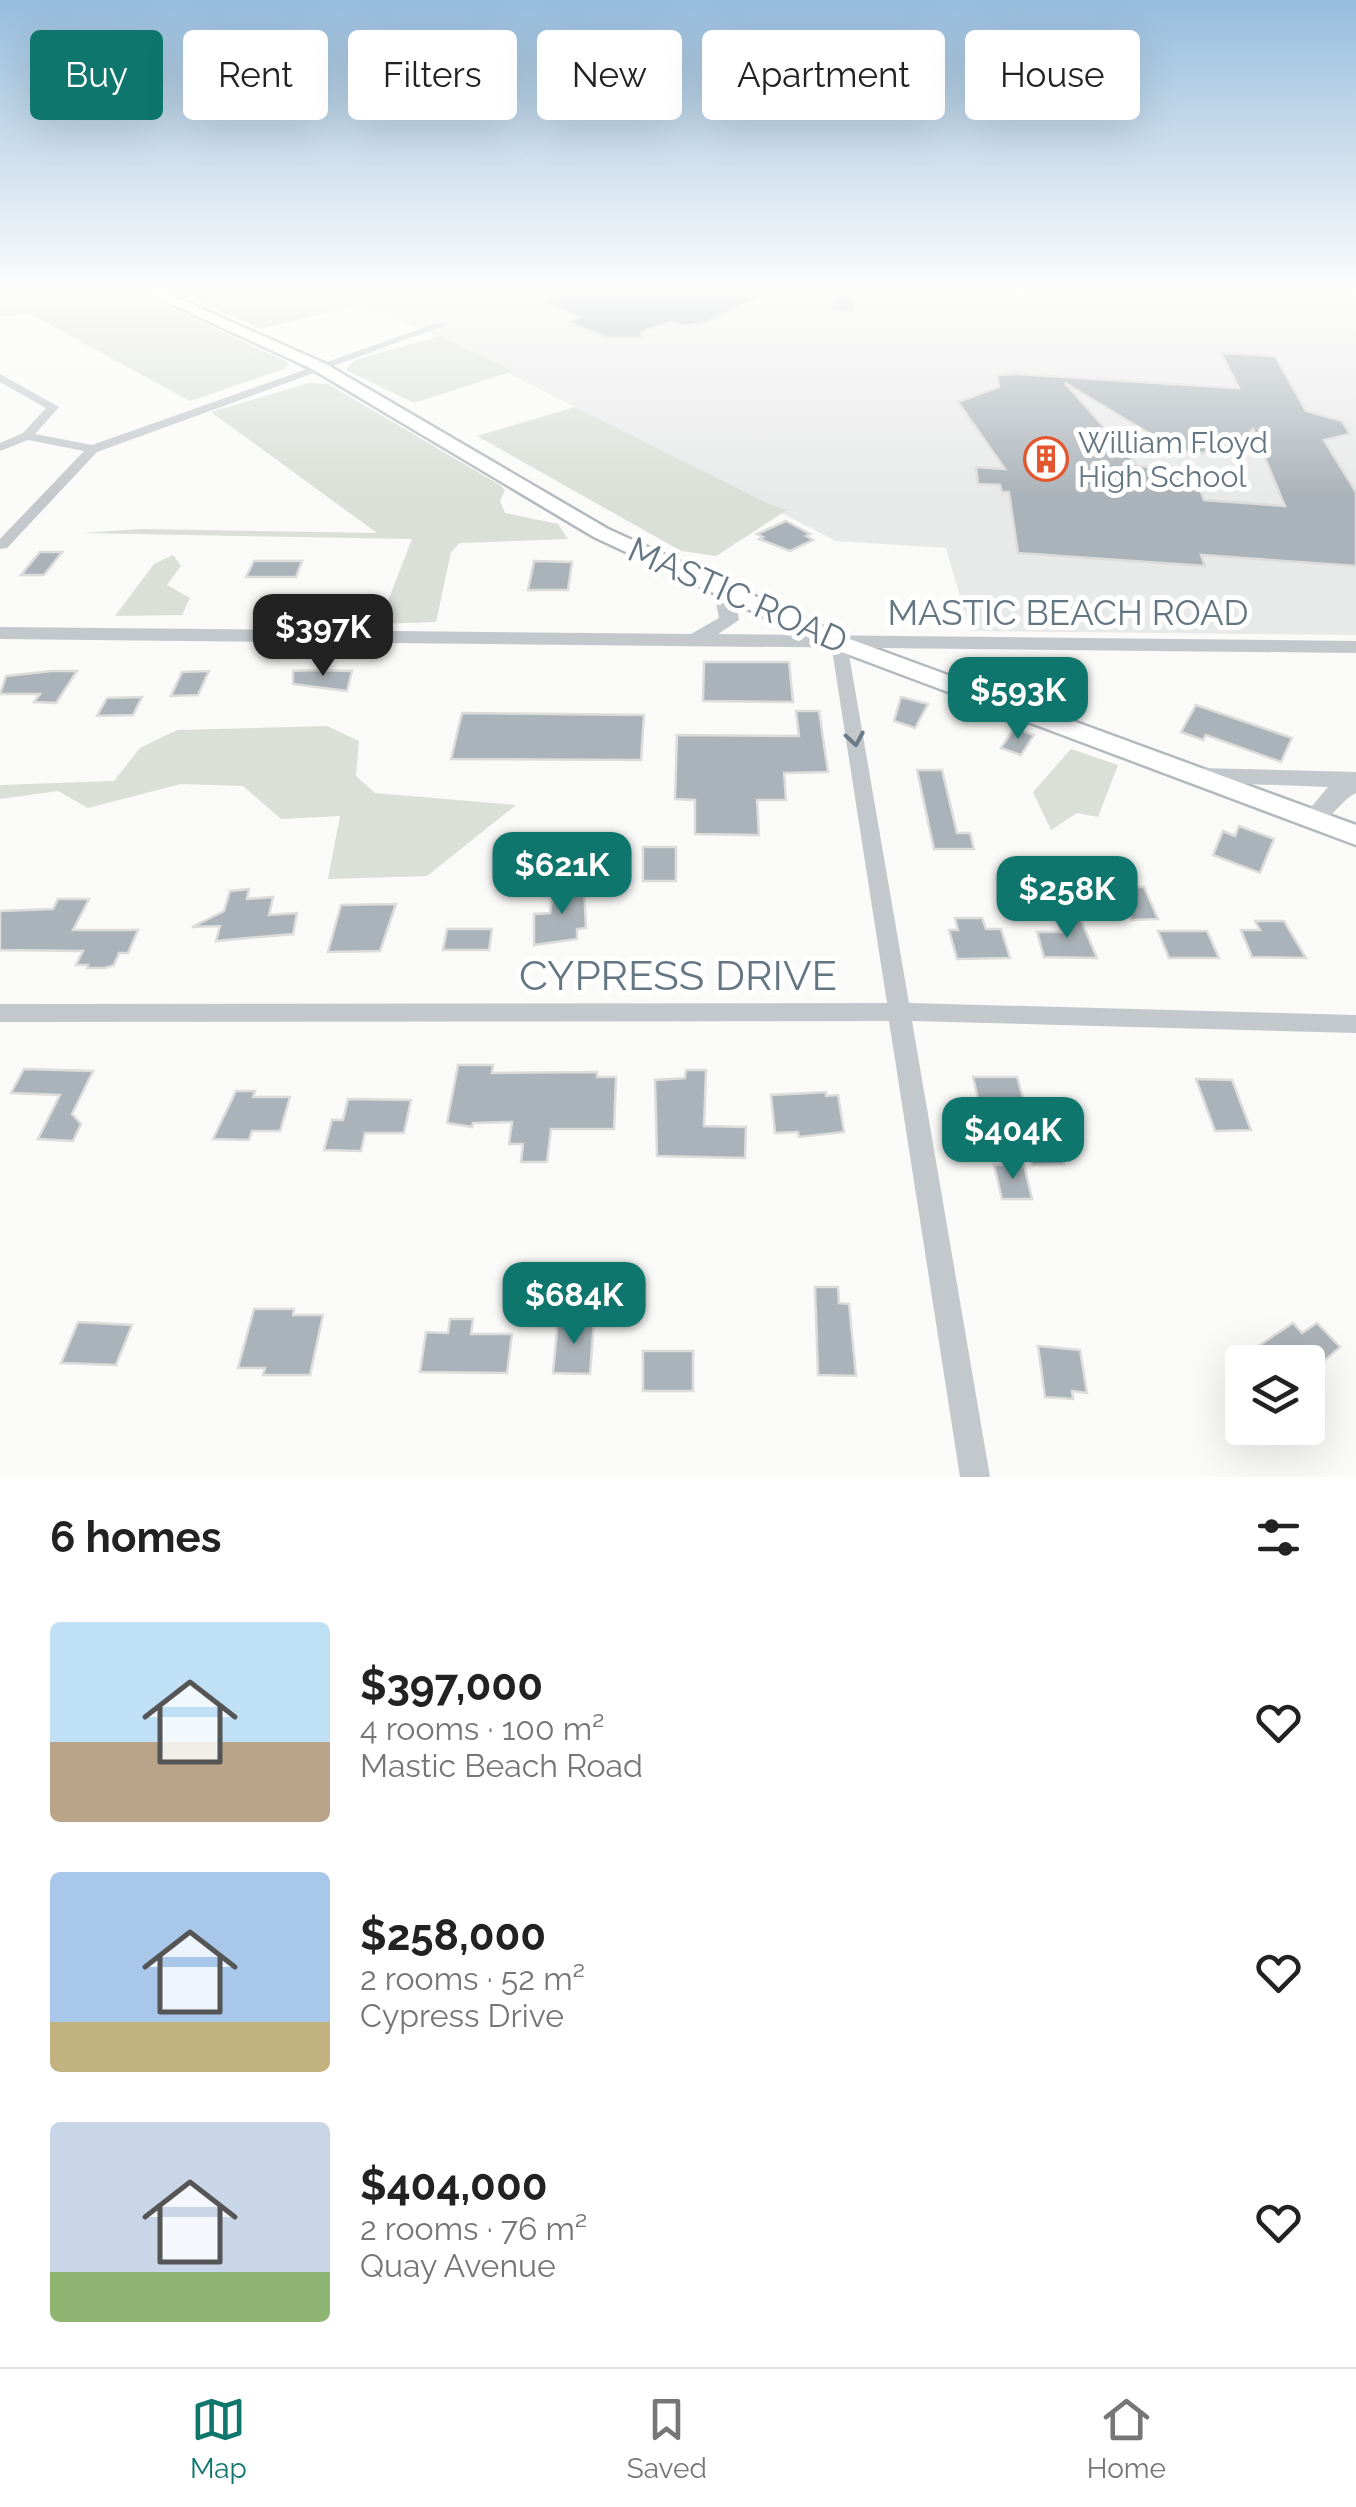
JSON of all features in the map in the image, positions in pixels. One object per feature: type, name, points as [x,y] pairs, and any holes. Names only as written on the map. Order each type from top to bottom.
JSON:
[{"type":"main road","name":"MASTIC ROAD","points":[[304,360],[601,534],[724,592],[840,643],[1356,834]]},
{"type":"street","points":[[1,548],[93,449],[336,360]]},
{"type":"street","points":[[0,377],[53,407],[27,436],[0,447]]},
{"type":"street","points":[[27,436],[93,449]]},
{"type":"street","points":[[692,640],[729,620],[724,592]]},
{"type":"street","name":"MASTIC BEACH ROAD","points":[[0,633],[1356,647]]},
{"type":"street","points":[[924,674],[948,642]]},
{"type":"street","points":[[840,643],[975,1477]]},
{"type":"street","points":[[1196,775],[1356,782]]},
{"type":"street","points":[[1314,819],[1336,793],[1356,782]]},
{"type":"street","name":"CYPRESS DRIVE","points":[[0,1014],[901,1012],[1356,1024]]},
{"type":"shaded area","points":[[114,360],[289,363],[284,369],[190,401]]},
{"type":"shaded area","points":[[355,360],[490,360],[513,371],[414,403],[346,370]]},
{"type":"shaded area","points":[[483,360],[1356,360],[1356,635],[970,631],[946,548],[836,541]]},
{"type":"shaded area","points":[[309,383],[328,384],[500,485],[505,490],[500,501],[505,513],[558,524],[568,539],[460,543],[451,552],[436,622],[379,624],[412,539],[82,533],[141,529],[377,533],[211,412]]},
{"type":"shaded area","points":[[575,407],[787,510],[716,556],[681,551],[477,436]]},
{"type":"shaded area","points":[[173,555],[181,566],[167,585],[190,598],[182,615],[115,616],[154,564]]},
{"type":"shaded area","points":[[327,726],[359,741],[356,776],[375,793],[516,805],[427,876],[328,879],[340,816],[281,819],[243,786],[181,784],[88,808],[58,791],[0,799],[0,785],[114,781],[140,748],[177,730]]},
{"type":"shaded area","points":[[1071,749],[1118,765],[1098,817],[1077,813],[1051,830],[1033,792]]},
{"type":"building","name":"William Floyd High School","points":[[1225,360],[1277,360],[1306,411],[1342,421],[1350,434],[1324,440],[1356,492],[1356,566],[1201,555],[1205,566],[1018,553],[1009,492],[1002,492],[1000,485],[978,484],[976,467],[1005,469],[958,402],[999,387],[997,375],[1239,388]],"holes":[[[1065,383],[1179,451],[1229,455],[1253,429],[1285,506],[1204,500],[1193,470],[1138,466]]]},
{"type":"building","points":[[786,521],[810,534],[806,536],[813,540],[790,551],[759,539],[763,537],[757,534]]},
{"type":"building","points":[[40,552],[62,552],[44,575],[21,575]]},
{"type":"building","points":[[254,561],[302,561],[296,577],[246,577]]},
{"type":"building","points":[[534,561],[572,562],[568,590],[528,590]]},
{"type":"building","points":[[704,662],[789,662],[793,702],[703,701]]},
{"type":"building","points":[[77,671],[56,703],[34,702],[40,694],[0,694],[6,676]]},
{"type":"building","points":[[209,671],[198,695],[171,696],[182,672]]},
{"type":"building","points":[[293,671],[352,671],[347,691],[293,684]]},
{"type":"building","points":[[142,697],[133,715],[97,716],[107,698]]},
{"type":"building","points":[[901,697],[928,704],[915,728],[894,721]]},
{"type":"building","points":[[1196,705],[1292,738],[1281,762],[1206,735],[1203,740],[1181,732]]},
{"type":"building","points":[[796,711],[819,711],[828,772],[784,773],[786,800],[757,800],[759,835],[695,834],[695,800],[675,799],[677,735],[799,736]]},
{"type":"building","points":[[462,713],[644,715],[641,760],[451,759]]},
{"type":"building","points":[[1014,728],[1034,735],[1021,755],[1001,748]]},
{"type":"building","points":[[917,770],[942,770],[957,833],[970,833],[974,849],[934,849]]},
{"type":"building","points":[[1239,826],[1274,839],[1260,873],[1213,855],[1223,831],[1235,836]]},
{"type":"building","points":[[643,847],[676,847],[676,881],[643,881]]},
{"type":"building","points":[[584,886],[586,928],[577,929],[577,939],[534,945],[534,914],[550,913],[554,889]]},
{"type":"building","points":[[1118,887],[1144,887],[1158,919],[1131,920]]},
{"type":"building","points":[[249,889],[247,899],[273,897],[269,915],[297,913],[293,934],[216,941],[220,926],[192,927],[224,911],[230,891]]},
{"type":"building","points":[[58,899],[89,899],[73,930],[138,930],[128,953],[119,953],[114,965],[87,968],[88,965],[76,965],[83,951],[0,950],[0,911],[53,909]]},
{"type":"building","points":[[396,904],[380,951],[328,952],[341,905]]},
{"type":"building","points":[[955,918],[982,918],[986,929],[1001,929],[1010,958],[957,959],[949,930],[958,930]]},
{"type":"building","points":[[1057,919],[1081,920],[1097,958],[1044,957],[1037,932],[1061,932]]},
{"type":"building","points":[[1255,921],[1284,921],[1306,958],[1252,957],[1241,930],[1260,930]]},
{"type":"building","points":[[447,929],[492,929],[489,950],[443,950]]},
{"type":"building","points":[[1158,931],[1207,931],[1219,958],[1169,958]]},
{"type":"building","points":[[458,1065],[493,1065],[492,1073],[597,1072],[597,1077],[616,1077],[614,1129],[551,1129],[547,1162],[521,1162],[523,1144],[509,1144],[512,1122],[473,1123],[472,1127],[447,1123]]},
{"type":"building","points":[[24,1069],[93,1071],[72,1114],[81,1124],[73,1141],[38,1139],[60,1095],[11,1093]]},
{"type":"building","points":[[686,1070],[706,1070],[704,1126],[746,1127],[745,1158],[657,1156],[655,1080],[685,1078]]},
{"type":"building","points":[[973,1077],[1017,1077],[1027,1112],[1036,1112],[1040,1128],[1053,1127],[1064,1164],[1032,1165],[1023,1132],[986,1133]]},
{"type":"building","points":[[1196,1079],[1232,1080],[1251,1130],[1215,1131]]},
{"type":"building","points":[[236,1091],[255,1091],[253,1097],[290,1097],[280,1131],[252,1131],[249,1140],[213,1139]]},
{"type":"building","points":[[826,1092],[826,1096],[838,1095],[844,1132],[799,1137],[798,1132],[775,1133],[771,1095]]},
{"type":"building","points":[[348,1099],[411,1100],[404,1133],[365,1133],[361,1151],[324,1150],[332,1120],[343,1120]]},
{"type":"building","points":[[994,1165],[1024,1165],[1032,1199],[1002,1199]]},
{"type":"building","points":[[815,1287],[838,1287],[839,1303],[849,1304],[856,1376],[818,1375]]},
{"type":"building","points":[[254,1309],[294,1309],[293,1315],[323,1315],[310,1375],[263,1375],[265,1368],[238,1368]]},
{"type":"building","points":[[450,1319],[473,1319],[471,1334],[512,1334],[507,1373],[420,1372],[426,1332],[448,1333]]},
{"type":"building","points":[[558,1319],[594,1320],[590,1374],[553,1373]]},
{"type":"building","points":[[78,1322],[132,1325],[116,1365],[61,1363]]},
{"type":"building","points":[[1293,1323],[1302,1333],[1317,1323],[1340,1347],[1325,1360],[1325,1345],[1260,1345]]},
{"type":"building","points":[[1038,1346],[1080,1350],[1087,1393],[1072,1391],[1073,1399],[1045,1397]]},
{"type":"building","points":[[643,1351],[693,1351],[693,1391],[643,1391]]},
{"type":"place","name":"William Floyd High School","points":[[1046,459]]}]
